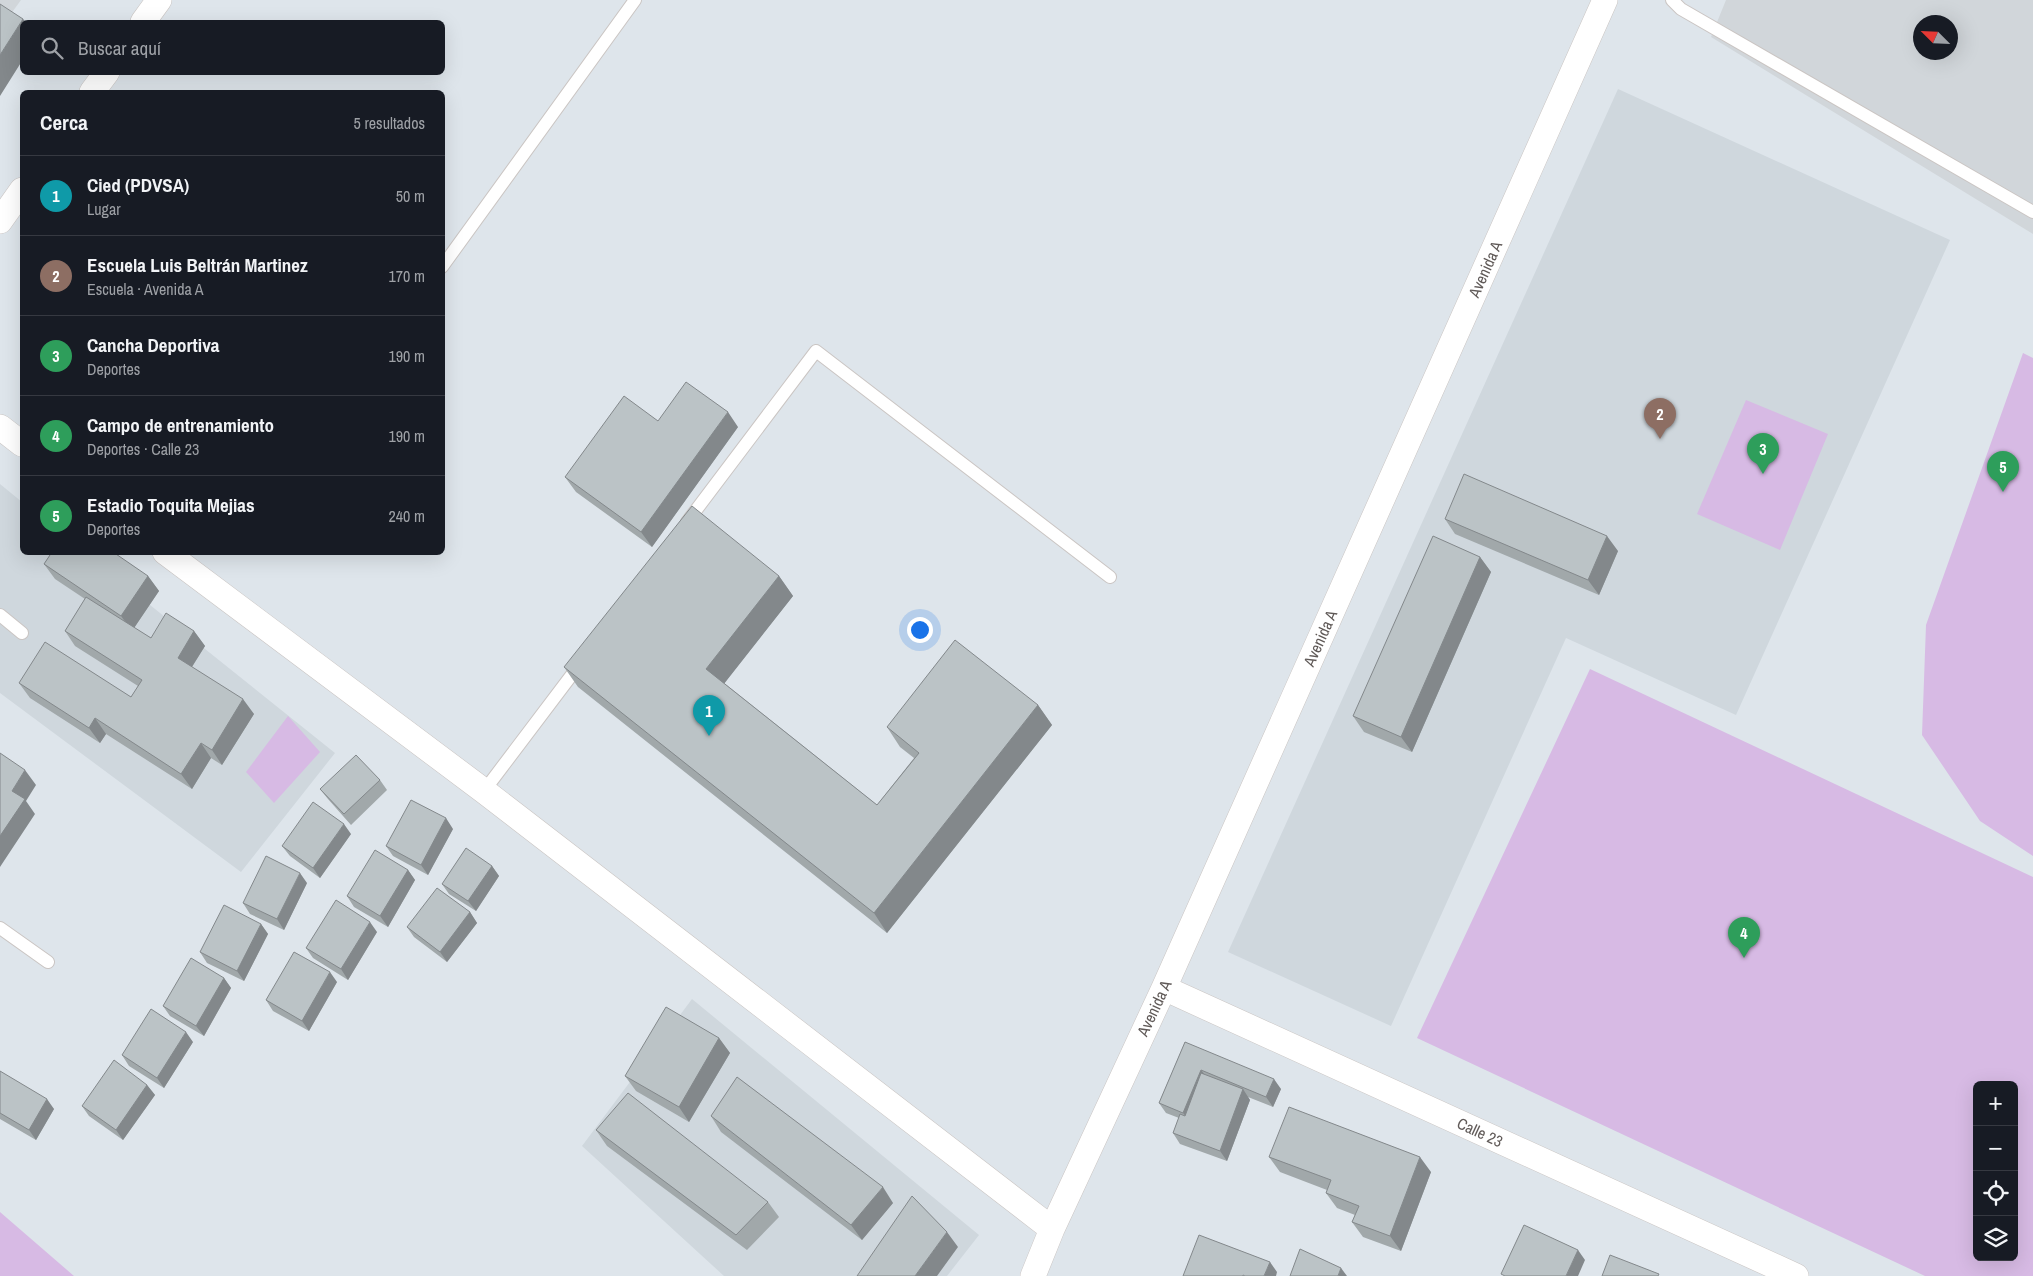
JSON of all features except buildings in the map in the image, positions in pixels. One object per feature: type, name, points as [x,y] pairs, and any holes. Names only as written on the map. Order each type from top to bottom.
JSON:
[{"type":"street","points":[[144,20],[159,0]]},
{"type":"street","name":"Avenida A","points":[[1041,1274],[1052,1229],[1164,988],[1605,0]]},
{"type":"street","points":[[94,90],[105,75]]},
{"type":"street","points":[[0,221],[20,193]]},
{"type":"street","points":[[0,427],[20,442]]},
{"type":"street","points":[[169,555],[484,791],[1052,1229]]},
{"type":"street","name":"Calle 23","points":[[1164,988],[1796,1276]]},
{"type":"lane","points":[[445,264],[636,0]]},
{"type":"lane","points":[[1672,0],[1681,9],[2033,212]]},
{"type":"lane","points":[[680,532],[816,351],[1110,576]]},
{"type":"lane","points":[[0,615],[22,633]]},
{"type":"lane","points":[[484,791],[585,657]]},
{"type":"lane","points":[[0,928],[48,962]]},
{"type":"shaded area","points":[[0,0],[21,0],[0,29]]},
{"type":"shaded area","points":[[1726,0],[2033,0],[2033,234],[1711,37]]},
{"type":"shaded area","points":[[1618,89],[1950,240],[1736,715],[1566,638],[1391,1026],[1228,952]]},
{"type":"shaded area","points":[[2023,353],[2033,358],[2033,856],[1980,821],[1922,735],[1926,625]]},
{"type":"shaded area","points":[[1746,400],[1828,434],[1780,550],[1697,514]]},
{"type":"shaded area","points":[[0,484],[20,500],[20,555],[88,555],[335,753],[241,872],[0,693]]},
{"type":"shaded area","points":[[1590,669],[2033,877],[2033,1276],[1925,1276],[1417,1038]]},
{"type":"shaded area","points":[[288,716],[320,752],[274,803],[246,772]]},
{"type":"shaded area","points":[[692,999],[979,1235],[947,1276],[724,1276],[582,1146]]},
{"type":"shaded area","points":[[0,1212],[74,1276],[0,1276]]},
{"type":"place","name":"Escuela Luis Beltrán Martinez","points":[[1660,439]]},
{"type":"place","name":"Cancha Deportiva","points":[[1763,474]]},
{"type":"place","name":"Estadio Toquita Mejias","points":[[2003,492]]},
{"type":"place","name":"Cied (PDVSA)","points":[[709,736]]},
{"type":"place","name":"Campo de entrenamiento","points":[[1744,958]]}]
